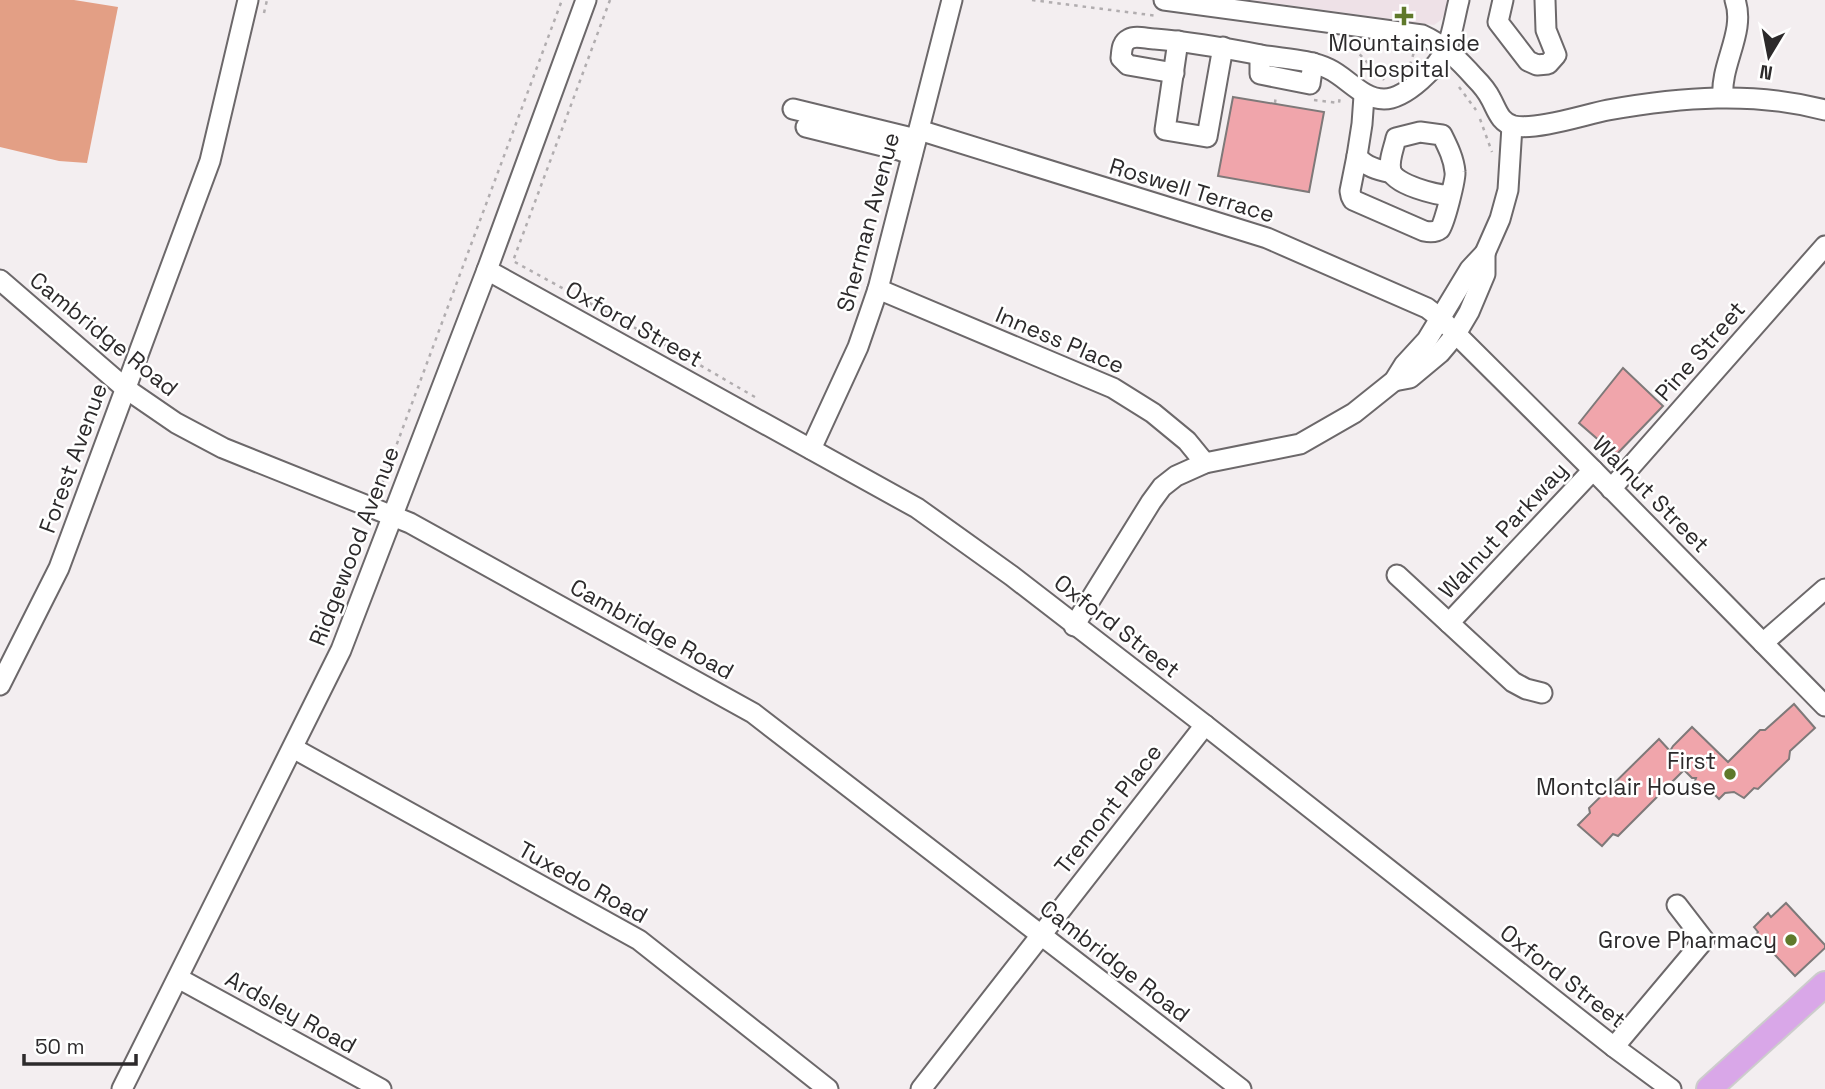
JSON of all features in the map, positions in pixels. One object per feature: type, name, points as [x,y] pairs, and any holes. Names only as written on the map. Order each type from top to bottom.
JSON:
[{"type":"main road","points":[[1709,1089],[1825,984]]},
{"type":"street","name":"Forest Avenue","points":[[0,685],[59,568],[210,161],[248,0]]},
{"type":"street","name":"Ridgewood Avenue","points":[[122,1089],[341,650],[487,270],[586,0]]},
{"type":"street","name":"Sherman Avenue","points":[[811,449],[858,347],[878,289],[952,0]]},
{"type":"street","points":[[1174,73],[1128,65],[1121,58],[1122,45],[1126,40],[1135,37],[1178,41],[1313,63],[1385,99],[1409,90],[1423,79],[1447,49],[1459,0]]},
{"type":"street","points":[[1503,0],[1498,22],[1528,61],[1537,65],[1548,64],[1556,55],[1546,30],[1545,0]]},
{"type":"street","points":[[1723,97],[1738,17],[1735,0]]},
{"type":"street","points":[[1165,9],[1422,35],[1447,49],[1484,88],[1500,117],[1512,126],[1539,126],[1641,104],[1723,97],[1786,101],[1825,110]]},
{"type":"street","points":[[1178,41],[1165,130],[1207,137],[1223,47]]},
{"type":"street","points":[[1369,89],[1350,191],[1353,200],[1424,231],[1434,232],[1440,229],[1446,218],[1450,195],[1455,185],[1455,172],[1451,153],[1442,135],[1420,132],[1396,138],[1391,172],[1402,183],[1436,194],[1450,195]]},
{"type":"street","points":[[793,109],[916,141]]},
{"type":"street","points":[[1074,626],[1151,502],[1162,487],[1176,476],[1205,463],[1300,444],[1354,413],[1394,381],[1404,365],[1427,340],[1470,269],[1485,253],[1500,219],[1508,190],[1512,126]]},
{"type":"street","points":[[806,127],[916,141]]},
{"type":"street","name":"Roswell Terrace","points":[[916,141],[1267,238],[1421,305],[1440,318]]},
{"type":"street","points":[[1357,156],[1371,167],[1392,173]]},
{"type":"street","name":"Pine Street","points":[[1611,489],[1825,246]]},
{"type":"street","points":[[1394,381],[1410,378],[1440,353],[1456,334],[1469,312],[1485,274],[1485,253]]},
{"type":"street","name":"Oxford Street","points":[[487,270],[917,508],[1012,576],[1671,1089]]},
{"type":"street","name":"Cambridge Road","points":[[0,280],[125,388],[176,423],[223,448],[410,523],[753,713],[1241,1089]]},
{"type":"street","name":"Inness Place","points":[[878,289],[1113,388],[1153,413],[1187,442],[1205,463]]},
{"type":"street","name":"Walnut Street","points":[[1440,318],[1825,706]]},
{"type":"street","name":"Walnut Parkway","points":[[1448,623],[1592,470]]},
{"type":"street","name":"Walnut Parkway","points":[[1397,575],[1513,682],[1542,693]]},
{"type":"street","points":[[1763,643],[1825,589]]},
{"type":"street","name":"Tremont Place","points":[[921,1089],[1205,725]]},
{"type":"street","name":"Tuxedo Road","points":[[293,748],[639,940],[828,1089]]},
{"type":"street","points":[[1614,1047],[1704,940],[1677,905]]},
{"type":"street","name":"Ardsley Road","points":[[178,978],[381,1089]]},
{"type":"path","points":[[262,23],[267,0]]},
{"type":"path","points":[[378,493],[562,0]]},
{"type":"path","points":[[610,0],[513,261],[761,400]]},
{"type":"path","points":[[1032,0],[1165,9]]},
{"type":"path","points":[[1361,44],[1348,43],[1384,81]]},
{"type":"path","points":[[1409,67],[1414,52]]},
{"type":"path","points":[[1452,79],[1478,112],[1493,156]]},
{"type":"path","points":[[1369,89],[1391,80]]},
{"type":"shaded area","points":[[0,0],[74,0],[118,7],[87,163],[59,161],[0,147]]},
{"type":"shaded area","name":"Mountainside Hospital","points":[[1251,0],[1448,0],[1441,20],[1434,25]]},
{"type":"building","points":[[1233,97],[1324,112],[1309,192],[1218,176]]},
{"type":"building","points":[[1623,368],[1663,406],[1616,455],[1579,423]]},
{"type":"building","name":"First Montclair House","points":[[1794,704],[1815,728],[1790,751],[1789,759],[1758,789],[1754,788],[1744,798],[1734,792],[1725,793],[1719,799],[1708,788],[1702,789],[1695,781],[1696,778],[1692,778],[1684,770],[1618,836],[1613,834],[1602,846],[1578,825],[1590,813],[1589,808],[1659,739],[1670,751],[1692,727],[1728,762],[1760,730],[1765,730]]},
{"type":"building","name":"Grove Pharmacy","points":[[1786,903],[1825,945],[1795,976],[1756,935],[1758,932],[1754,927],[1768,913],[1771,917]]},
{"type":"place","name":"Mountainside Hospital","points":[[1404,16]]},
{"type":"place","name":"First Montclair House","points":[[1730,774]]},
{"type":"place","name":"Grove Pharmacy","points":[[1791,940]]}]
